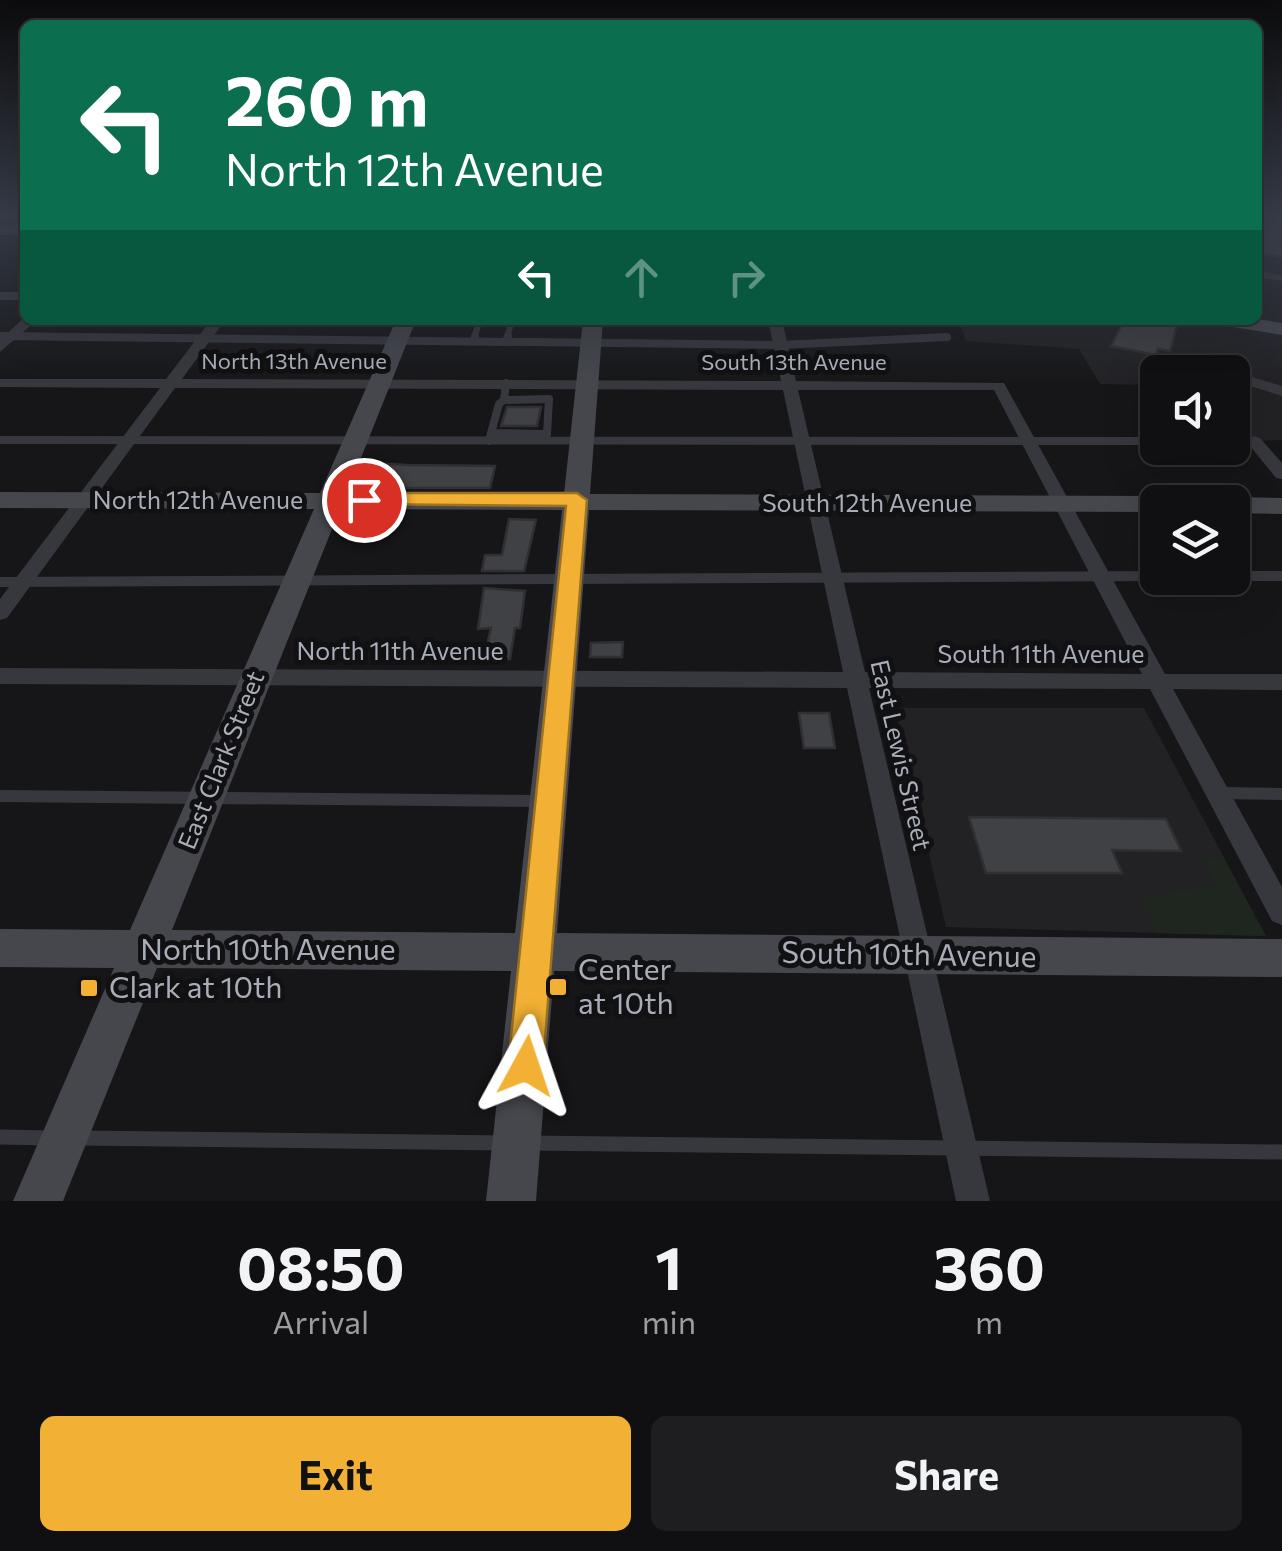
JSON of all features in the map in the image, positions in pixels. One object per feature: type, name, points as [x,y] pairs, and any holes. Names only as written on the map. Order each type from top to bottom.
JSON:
[{"type":"street","points":[[0,613],[214,325]]},
{"type":"street","name":"East Clark Street","points":[[38,1201],[376,383],[402,330]]},
{"type":"street","points":[[511,1201],[583,442],[563,389],[592,331]]},
{"type":"street","name":"East Lewis Street","points":[[778,332],[973,1201]]},
{"type":"street","points":[[0,348],[7,336]]},
{"type":"street","points":[[1250,381],[1282,392]]},
{"type":"street","name":"North 13th Avenue","points":[[0,383],[376,383],[505,392],[563,389]]},
{"type":"street","name":"South 13th Avenue","points":[[563,389],[1000,386],[1029,441]]},
{"type":"street","points":[[1029,441],[1282,913]]},
{"type":"street","points":[[1254,441],[1282,474]]},
{"type":"street","name":"North 12th Avenue","points":[[0,500],[577,500]]},
{"type":"street","name":"South 12th Avenue","points":[[577,500],[1140,504]]},
{"type":"street","points":[[1250,505],[1282,506]]},
{"type":"street","name":"North 11th Avenue","points":[[0,676],[560,680]]},
{"type":"street","name":"South 11th Avenue","points":[[560,680],[1282,682]]},
{"type":"street","name":"North 10th Avenue","points":[[0,948],[536,952]]},
{"type":"street","name":"South 10th Avenue","points":[[536,952],[1282,958]]},
{"type":"lane","points":[[473,342],[478,325]]},
{"type":"lane","points":[[506,342],[511,325]]},
{"type":"lane","points":[[7,336],[206,336],[402,330],[473,342],[506,342],[592,331],[947,336]]},
{"type":"lane","points":[[0,440],[352,441],[547,434],[563,389]]},
{"type":"lane","points":[[490,437],[505,392]]},
{"type":"lane","points":[[490,437],[583,442],[1140,441]]},
{"type":"lane","points":[[0,582],[1140,576]]},
{"type":"lane","points":[[1250,576],[1282,576]]},
{"type":"lane","points":[[1218,793],[1282,794]]},
{"type":"lane","points":[[0,796],[550,801]]},
{"type":"lane","points":[[0,1137],[1282,1152]]},
{"type":"shaded area","points":[[1262,273],[1282,273],[1282,440],[1250,438],[1250,355],[1140,355],[1140,385],[1100,384],[1079,349],[966,341],[961,325],[1262,325]]},
{"type":"shaded area","points":[[895,708],[1144,708],[1266,936],[946,927]]},
{"type":"shaded area","points":[[1204,858],[1224,859],[1266,936],[1156,933],[1140,897],[1215,886]]},
{"type":"building","points":[[1122,325],[1177,325],[1170,351],[1158,349],[1156,355],[1111,346]]},
{"type":"building","points":[[507,407],[541,407],[537,426],[501,426]]},
{"type":"building","points":[[373,463],[495,466],[490,488],[362,488]]},
{"type":"building","points":[[509,519],[536,520],[524,571],[482,571],[485,555],[502,555]]},
{"type":"building","points":[[484,588],[525,591],[520,628],[515,628],[510,659],[484,658],[491,628],[478,629]]},
{"type":"building","points":[[623,642],[622,657],[590,657],[591,643]]},
{"type":"building","points":[[799,713],[829,713],[835,748],[804,748]]},
{"type":"building","points":[[969,817],[1166,819],[1181,851],[1112,850],[1122,873],[986,873]]},
{"type":"place","name":"Center at 10th","points":[[558,987]]},
{"type":"place","name":"Clark at 10th","points":[[89,988]]},
{"type":"route","points":[[364,500],[577,500],[526,1066]]}]
